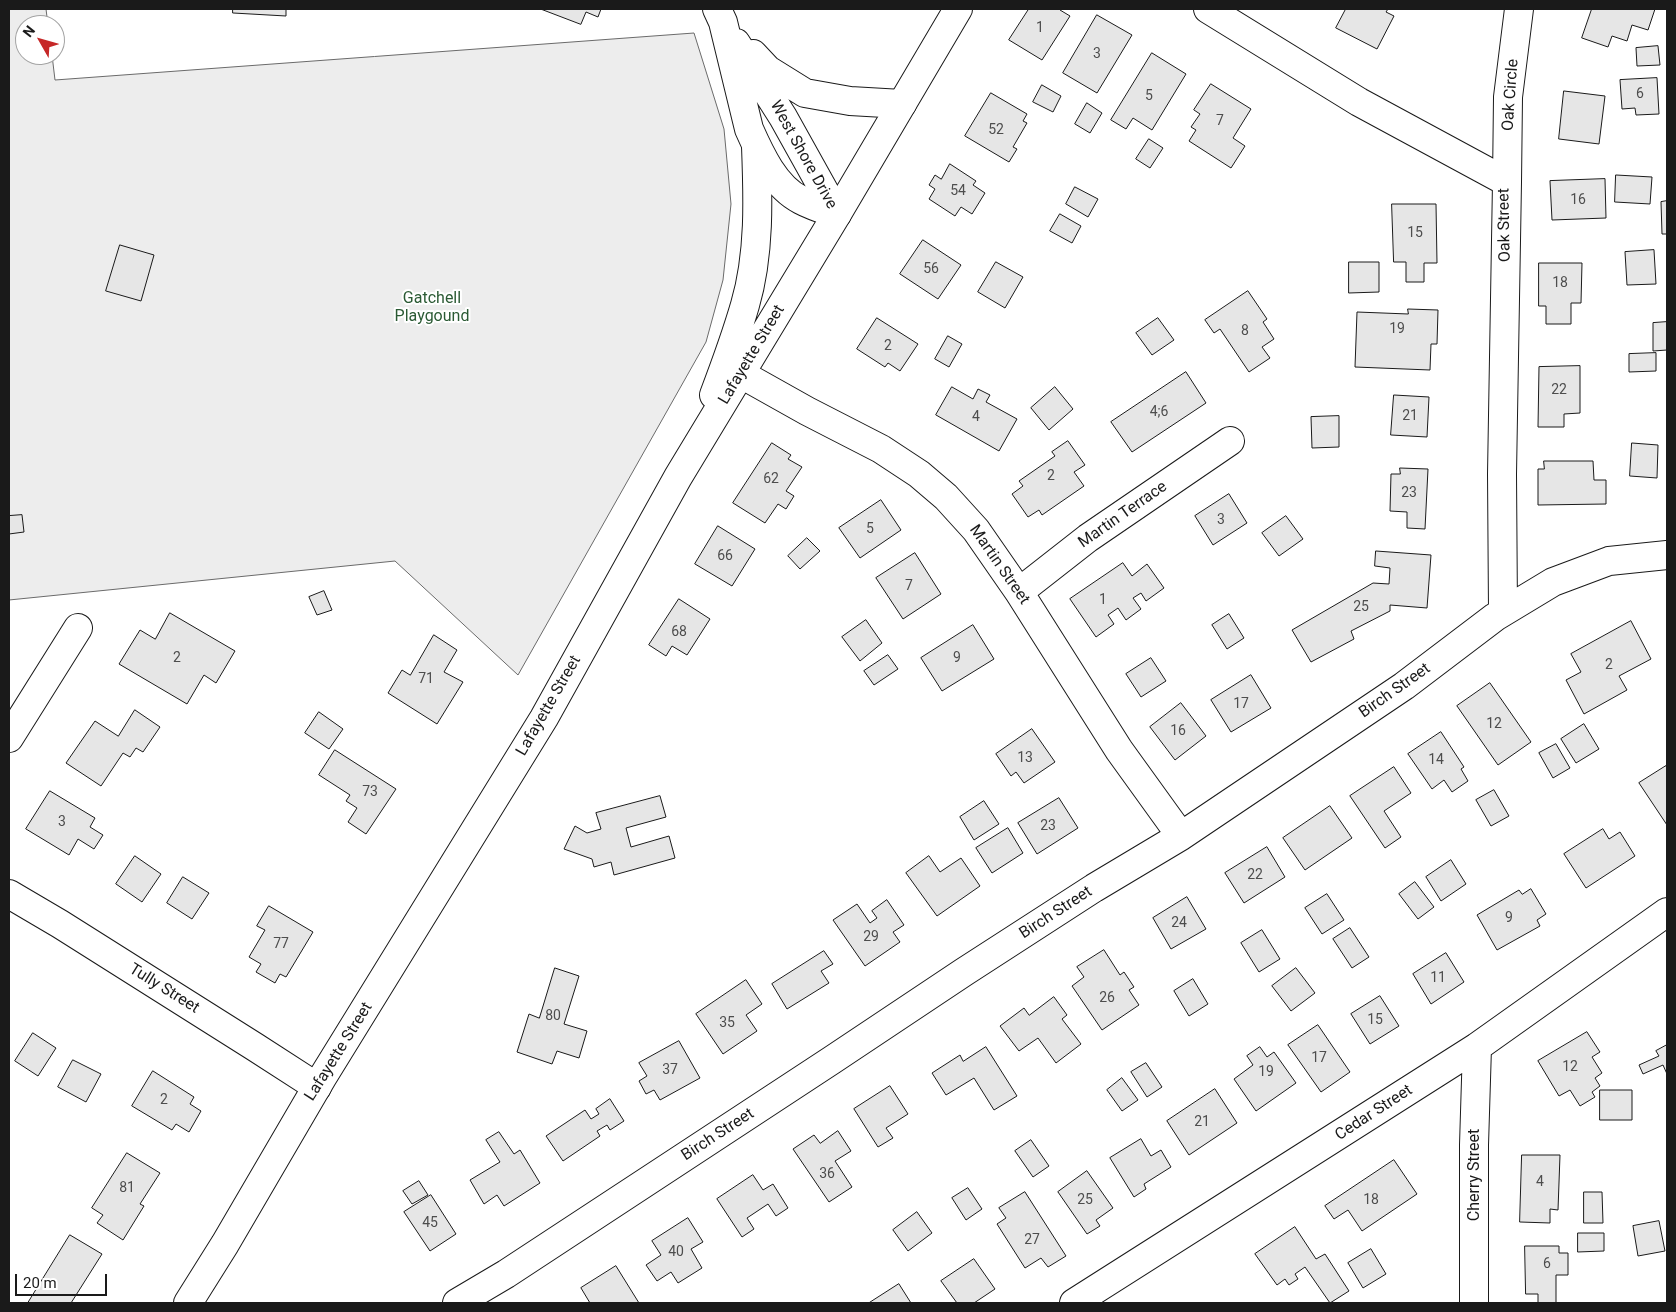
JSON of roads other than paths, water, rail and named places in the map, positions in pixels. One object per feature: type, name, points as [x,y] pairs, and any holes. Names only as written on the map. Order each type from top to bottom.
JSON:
[{"type":"street","name":"Lafayette Street","points":[[188,1303],[225,1244],[316,1088],[544,718],[693,452],[958,9]]},
{"type":"street","name":"Oak Street","points":[[1208,9],[1359,102],[1507,182],[1502,474],[1503,612]]},
{"type":"street","name":"Oak Circle","points":[[1507,182],[1508,98],[1519,9]]},
{"type":"street","points":[[720,16],[768,70],[805,93],[850,102],[902,104]]},
{"type":"street","name":"West Shore Drive","points":[[720,16],[749,130],[756,146],[780,184],[799,200],[837,214]]},
{"type":"street","name":"West Shore Drive","points":[[720,16],[783,117],[837,214]]},
{"type":"street","points":[[693,452],[746,304],[755,248],[758,186],[756,146]]},
{"type":"street","name":"Martin Street","points":[[741,374],[806,411],[881,449],[919,474],[946,497],[976,530],[1019,592],[1119,750],[1181,836]]},
{"type":"street","name":"Martin Terrace","points":[[1019,592],[1088,538],[1230,442]]},
{"type":"street","name":"Birch Street","points":[[457,1303],[506,1274],[1094,888],[1181,836],[1404,686],[1503,612],[1553,582],[1609,561],[1667,555]]},
{"type":"street","points":[[9,738],[78,628]]},
{"type":"street","name":"Tully Street","points":[[9,894],[256,1046],[316,1088]]},
{"type":"street","name":"Cedar Street","points":[[1074,1303],[1477,1047],[1667,912]]},
{"type":"street","name":"Cherry Street","points":[[1474,1303],[1474,1145],[1477,1047]]},
{"type":"park label","name":"Gatchell Playgound","points":[[432,308]]}]
